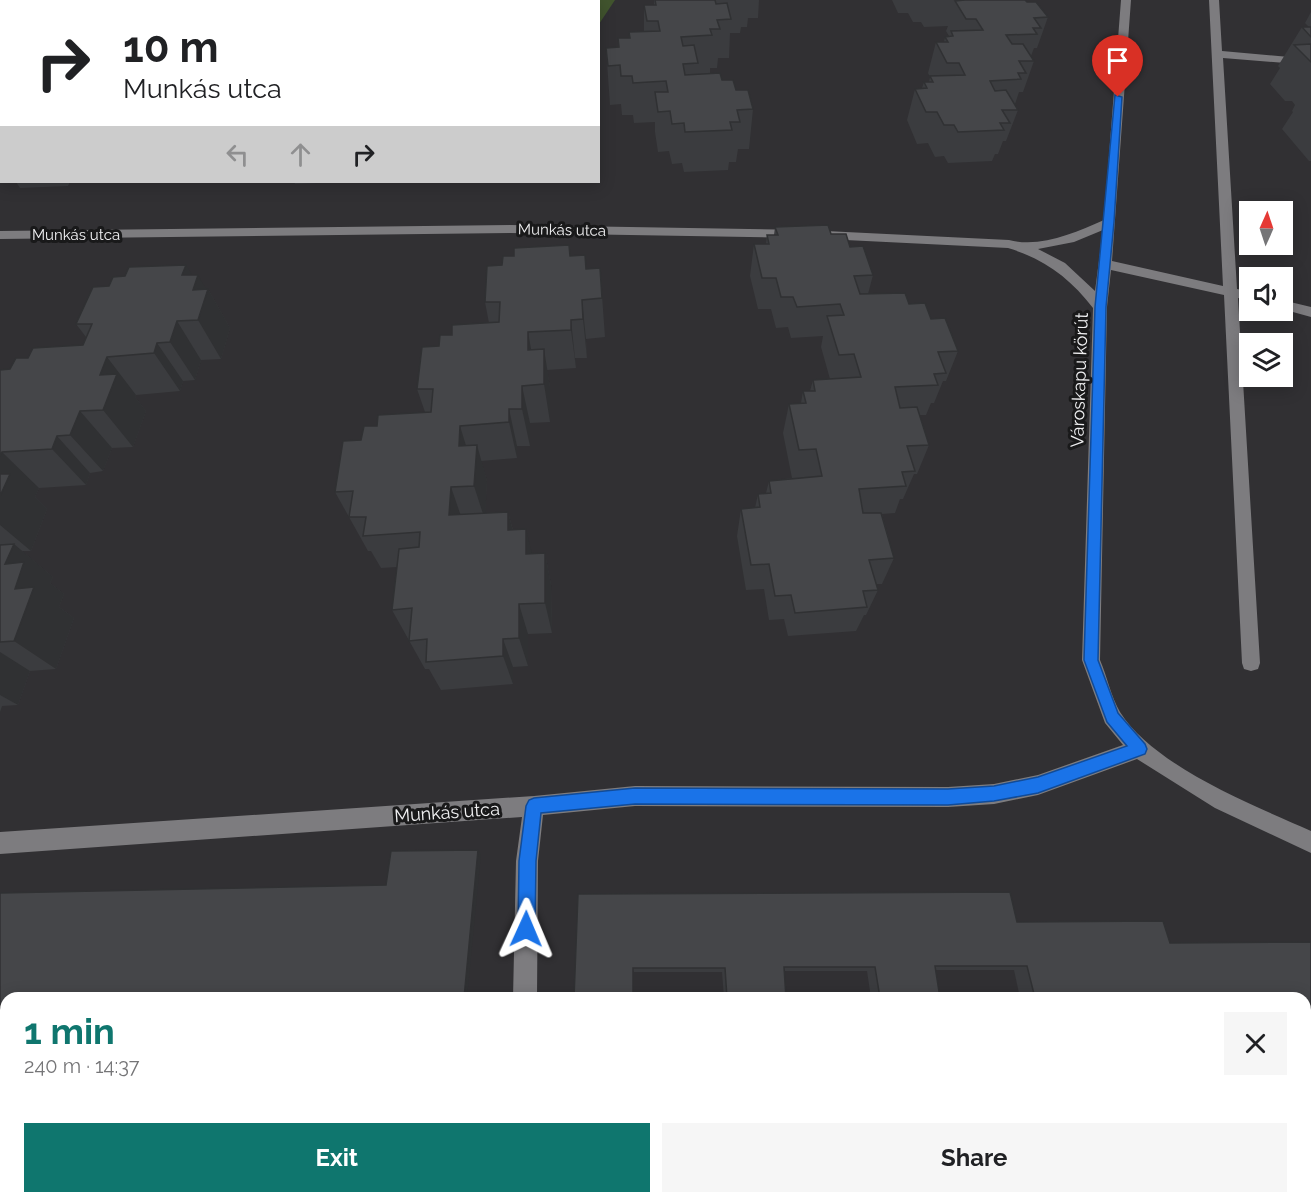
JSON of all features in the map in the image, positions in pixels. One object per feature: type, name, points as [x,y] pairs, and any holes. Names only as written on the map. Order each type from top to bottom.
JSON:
[{"type":"street","name":"Városkapu körút","points":[[1126,0],[1110,222],[1100,307],[1091,660],[1112,717],[1139,749],[1222,801],[1311,842]]},
{"type":"street","points":[[1214,0],[1251,663]]},
{"type":"street","points":[[1216,54],[1311,62]]},
{"type":"street","points":[[1009,244],[1040,246],[1066,242],[1110,222]]},
{"type":"street","name":"Munkás utca","points":[[0,235],[499,229],[805,234],[1009,244],[1034,251],[1064,267],[1081,282],[1100,307]]},
{"type":"street","points":[[1105,264],[1239,293]]},
{"type":"street","points":[[1293,307],[1311,312]]},
{"type":"street","name":"Munkás utca","points":[[0,843],[534,806],[635,796],[948,797],[994,794],[1038,785],[1139,749]]},
{"type":"street","points":[[525,992],[528,861],[534,806]]},
{"type":"green space","points":[[600,0],[615,0],[600,22]]},
{"type":"building","points":[[655,0],[715,0],[716,4],[727,3],[731,19],[717,20],[720,29],[710,29],[712,35],[681,37],[683,46],[694,45],[698,63],[683,64],[685,75],[720,73],[722,80],[733,80],[736,90],[748,90],[753,109],[737,110],[740,122],[730,122],[732,130],[685,132],[684,123],[672,124],[670,111],[658,112],[655,92],[668,92],[666,81],[633,83],[632,76],[621,76],[620,65],[608,66],[606,48],[619,47],[618,38],[630,38],[629,32],[660,31],[658,21],[647,21],[644,5],[656,5]]},
{"type":"building","points":[[955,1],[1036,2],[1048,17],[1034,18],[1041,28],[1033,28],[1037,34],[1006,35],[1012,44],[1023,44],[1034,61],[1019,61],[1026,73],[1018,73],[1021,79],[990,81],[995,91],[1006,90],[1018,110],[1002,110],[1010,123],[1000,123],[1004,130],[958,132],[954,125],[944,125],[937,112],[926,112],[915,89],[927,88],[924,82],[933,82],[930,76],[965,75],[959,63],[947,63],[936,42],[948,42],[945,37],[953,36],[951,31],[983,30],[976,19],[966,19]]},
{"type":"building","points":[[1302,27],[1311,27],[1311,37]]},
{"type":"building","points":[[1311,44],[1311,62],[1294,45]]},
{"type":"building","points":[[828,225],[831,234],[846,234],[850,247],[863,246],[873,275],[854,276],[860,294],[905,293],[909,304],[925,303],[931,319],[945,318],[958,351],[938,352],[946,373],[934,374],[938,385],[895,387],[900,408],[917,407],[929,445],[907,446],[915,471],[902,472],[906,486],[859,489],[863,513],[881,513],[894,558],[869,560],[878,590],[863,591],[867,607],[795,613],[791,595],[775,596],[769,564],[751,565],[741,509],[760,507],[758,494],[771,493],[769,481],[822,476],[816,449],[799,450],[789,404],[806,403],[803,391],[815,391],[813,380],[861,377],[854,354],[839,355],[827,316],[844,315],[840,304],[797,307],[793,297],[781,297],[776,278],[762,278],[754,244],[769,244],[767,235],[778,235],[775,227]]},
{"type":"building","points":[[569,245],[570,256],[585,255],[586,269],[600,268],[602,298],[582,300],[583,319],[571,320],[571,330],[528,332],[528,350],[544,349],[544,384],[522,386],[522,409],[509,409],[509,422],[460,426],[459,446],[477,445],[474,486],[451,487],[449,515],[508,512],[508,530],[526,529],[526,554],[545,553],[545,603],[519,604],[519,638],[503,639],[503,656],[426,662],[427,639],[409,641],[412,608],[392,610],[399,549],[419,547],[420,532],[363,536],[366,517],[349,517],[353,491],[335,492],[343,441],[361,440],[364,426],[377,426],[378,415],[431,412],[433,389],[417,389],[422,347],[439,346],[440,335],[452,335],[452,325],[499,322],[500,302],[485,302],[487,266],[502,265],[503,256],[514,256],[514,248]]},
{"type":"building","points":[[186,265],[182,275],[198,275],[193,290],[208,289],[198,320],[177,321],[170,342],[157,343],[154,353],[107,357],[100,375],[117,374],[103,410],[80,411],[70,435],[57,436],[52,449],[2,452],[0,456],[0,370],[10,369],[16,358],[28,358],[33,348],[83,345],[92,324],[76,324],[93,287],[109,286],[113,277],[125,276],[129,267]]},
{"type":"building","points":[[0,474],[10,474],[0,496]]},
{"type":"building","points":[[14,544],[5,564],[24,562],[15,589],[34,587],[14,641],[0,642],[0,545]]},
{"type":"building","points":[[478,850],[465,992],[0,992],[0,893],[386,885],[391,851]]},
{"type":"building","points":[[1010,892],[1017,922],[1163,921],[1170,943],[1311,942],[1311,992],[1034,992],[1027,966],[935,966],[939,992],[879,992],[875,967],[784,967],[786,992],[727,992],[725,968],[633,968],[633,992],[574,992],[578,894]]},
{"type":"route","points":[[526,929],[528,861],[534,806],[635,796],[948,797],[994,794],[1038,785],[1139,749],[1112,717],[1091,660],[1100,307],[1110,222],[1118,97]]}]
